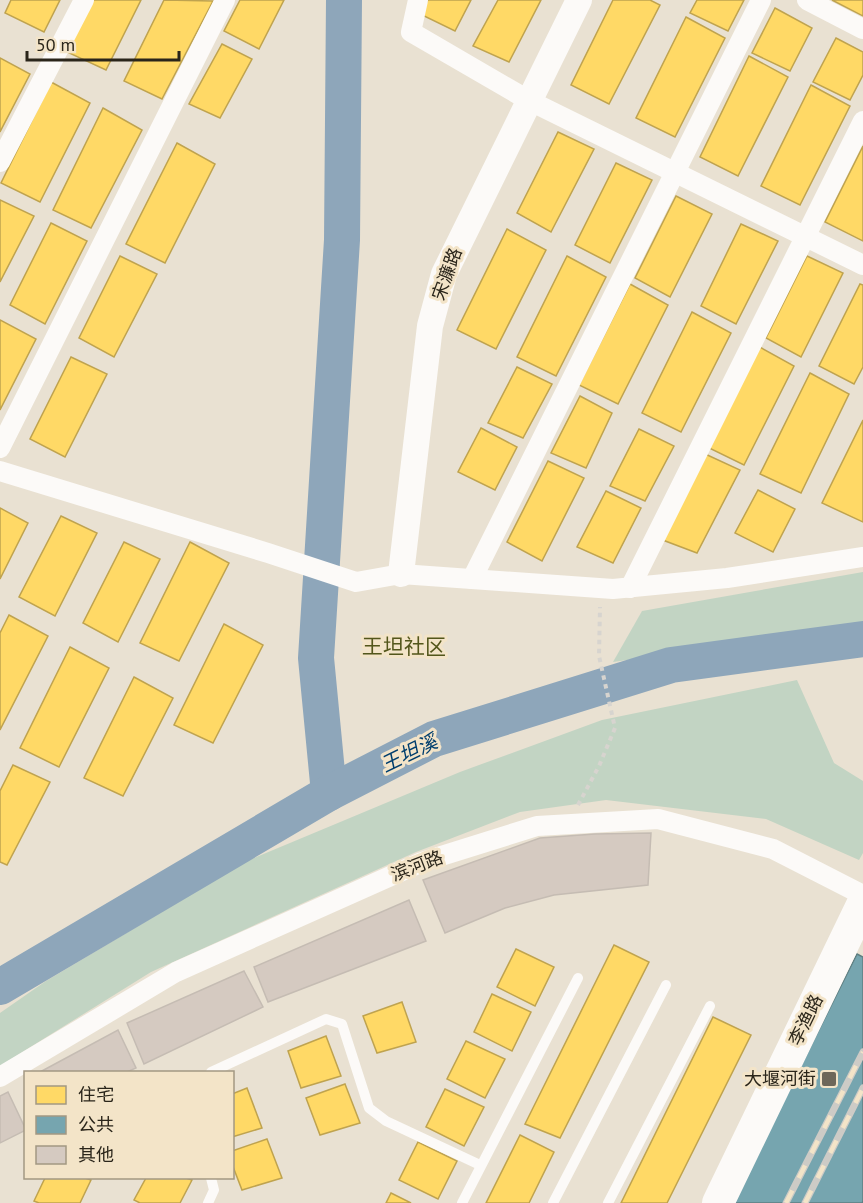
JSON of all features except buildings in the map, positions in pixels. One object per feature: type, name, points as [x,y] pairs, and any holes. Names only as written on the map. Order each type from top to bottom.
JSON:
[{"type":"main road","name":"李渔路","points":[[718,1203],[863,903]]},
{"type":"street","points":[[0,162],[84,0]]},
{"type":"street","points":[[0,448],[225,0]]},
{"type":"street","points":[[418,0],[411,32],[528,100],[863,265]]},
{"type":"street","name":"宋濂路","points":[[401,574],[430,326],[444,274],[470,216],[579,0]]},
{"type":"street","points":[[472,579],[761,0]]},
{"type":"street","points":[[807,0],[863,28]]},
{"type":"street","points":[[630,588],[863,121]]},
{"type":"street","points":[[0,471],[357,582],[401,574],[630,588],[727,578],[863,557]]},
{"type":"street","name":"滨河路","points":[[0,1077],[176,972],[411,866],[537,826],[658,819],[773,849],[863,895]]},
{"type":"lane","points":[[462,1203],[578,978]]},
{"type":"lane","points":[[553,1203],[666,985]]},
{"type":"lane","points":[[608,1203],[711,1005]]},
{"type":"lane","points":[[213,1071],[326,1019],[342,1024],[369,1108],[386,1121],[480,1166]]},
{"type":"lane","points":[[208,1203],[214,1190],[211,1179]]},
{"type":"path","points":[[568,824],[599,766],[615,728],[599,656],[601,588]]},
{"type":"green space","points":[[863,572],[863,627],[613,662],[642,611]]},
{"type":"green space","points":[[797,680],[834,763],[863,781],[863,853],[859,860],[766,819],[606,800],[520,812],[416,852],[151,972],[0,1066],[0,1013],[46,981],[247,861],[460,772],[602,720]]},
{"type":"waterway","points":[[329,793],[316,658],[342,240],[344,0]]},
{"type":"waterway","name":"王坦溪","points":[[0,987],[329,793],[434,739],[671,665],[863,639]]},
{"type":"railway","points":[[786,1203],[863,1052]]},
{"type":"railway","points":[[805,1203],[863,1088]]},
{"type":"place","name":"大堰河街","points":[[829,1079]]},
{"type":"district","name":"王坦社区","points":[[404,647]]}]
